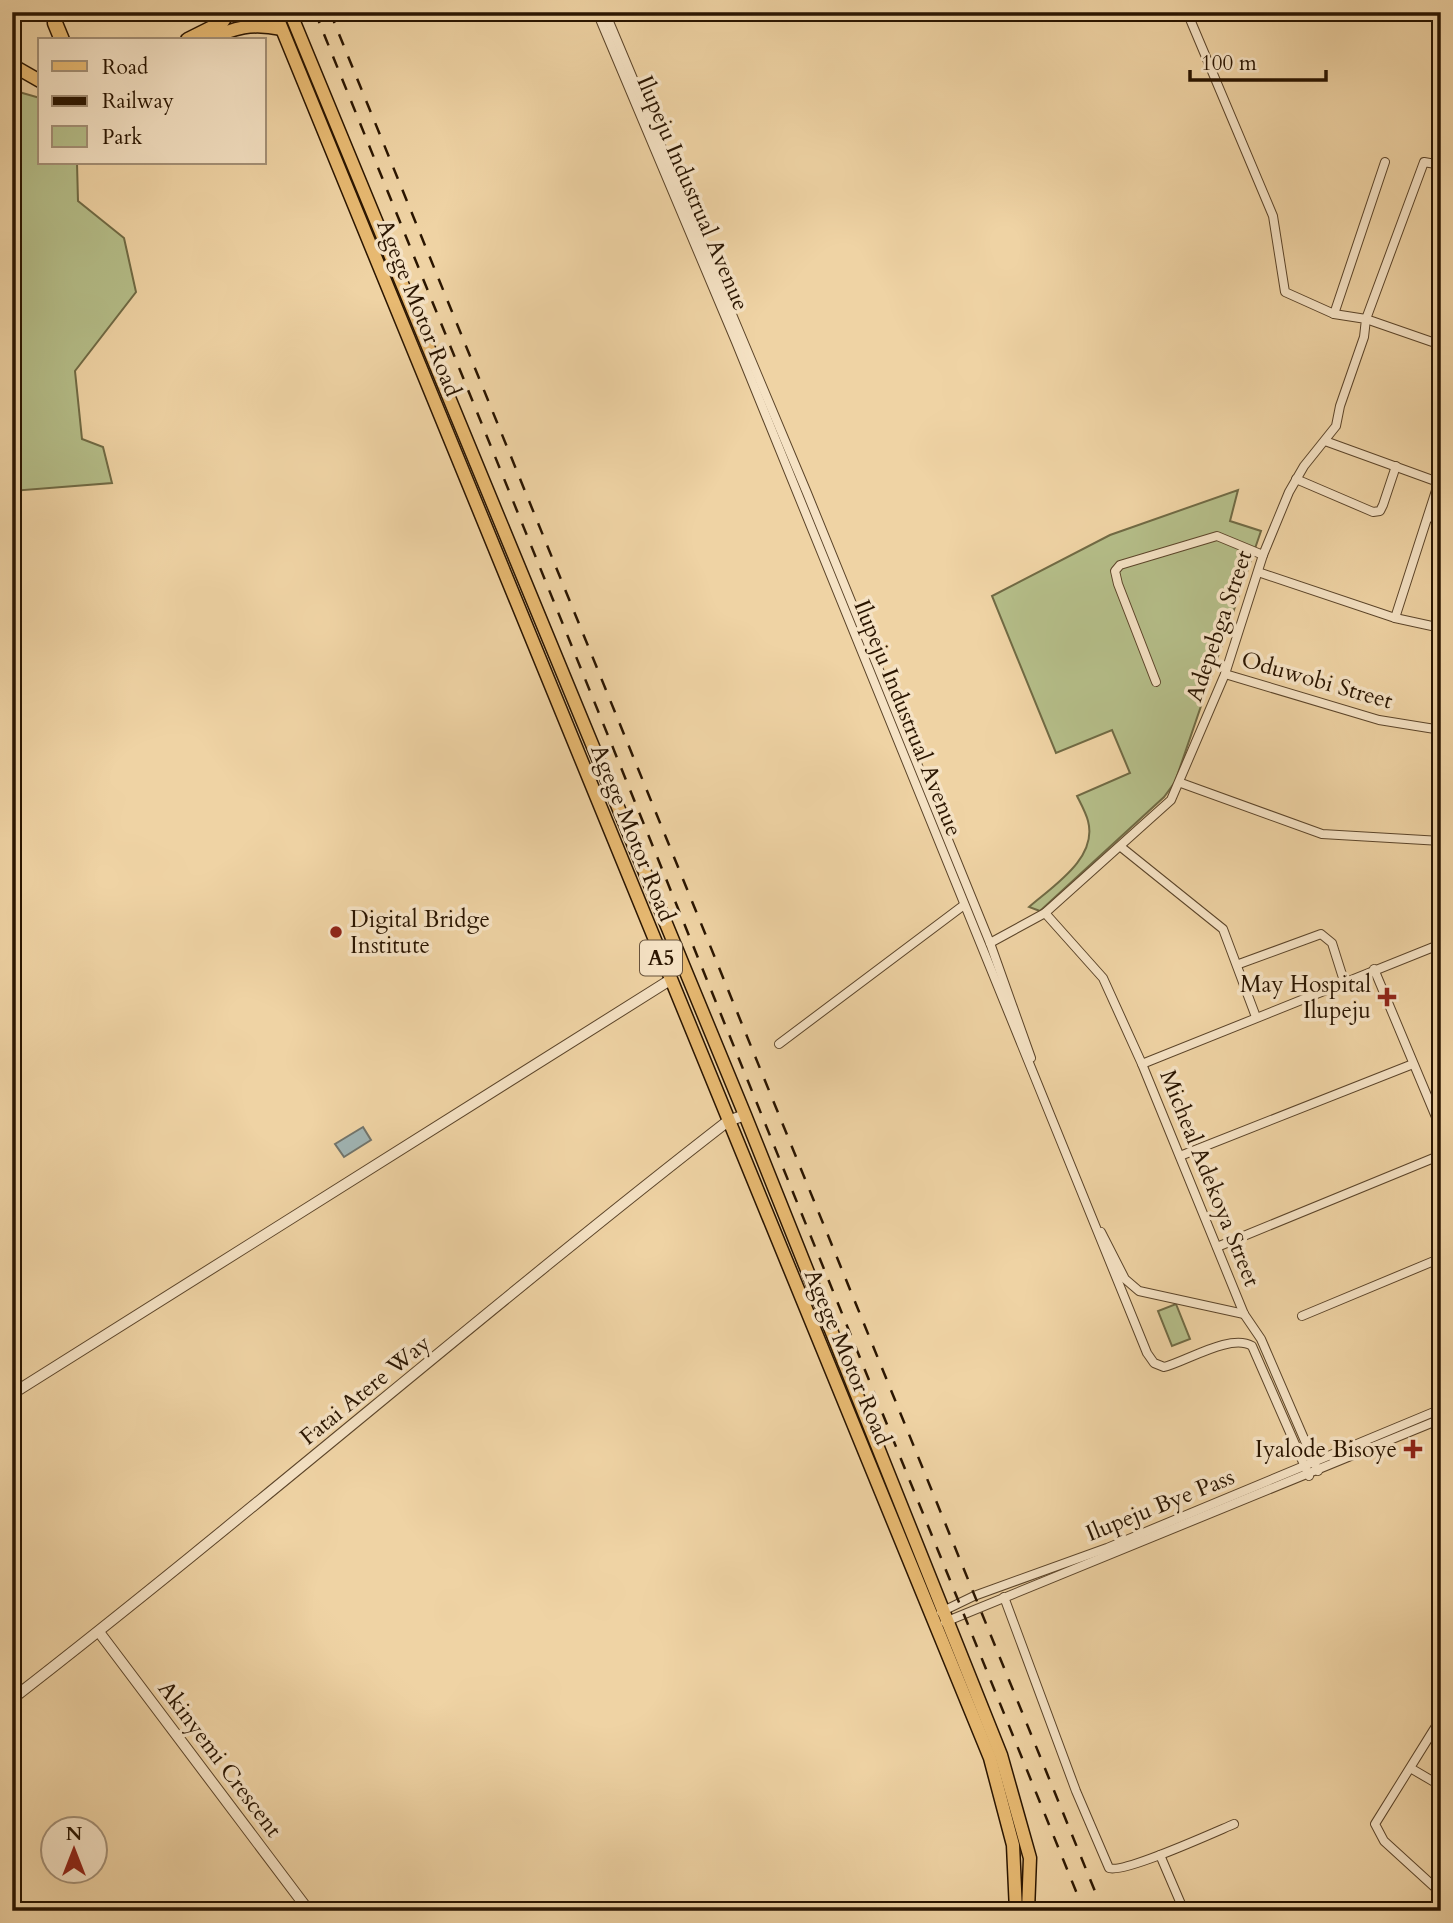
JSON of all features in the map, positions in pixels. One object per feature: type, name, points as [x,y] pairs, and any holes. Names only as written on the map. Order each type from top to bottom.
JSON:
[{"type":"highway","points":[[55,12],[55,23],[61,38]]},
{"type":"highway","points":[[192,38],[220,24],[228,12]]},
{"type":"main road","name":"Agege Motor Road","points":[[275,12],[998,1784],[1013,1845],[1016,1911]]},
{"type":"main road","name":"Agege Motor Road","points":[[290,12],[745,1115],[946,1616],[1016,1801],[1030,1858],[1028,1911]]},
{"type":"main road","points":[[213,38],[230,30],[251,26],[281,29]]},
{"type":"main road","points":[[12,65],[38,80]]},
{"type":"main road","points":[[354,205],[366,197]]},
{"type":"street","name":"Ilupeju Industrual Avenue","points":[[597,12],[736,342],[1146,1353],[1154,1363],[1164,1367],[1230,1343],[1242,1341],[1252,1346],[1307,1472]]},
{"type":"street","name":"Ilupeju Industrual Avenue","points":[[605,12],[807,492],[990,943],[1056,1124],[1103,1238],[1125,1279],[1139,1291],[1244,1314]]},
{"type":"street","points":[[1187,12],[1273,216],[1285,292],[1334,314],[1362,318],[1441,345]]},
{"type":"street","points":[[1334,314],[1385,162]]},
{"type":"street","name":"Adepebga Street","points":[[990,943],[1045,913],[1165,807],[1181,783],[1225,674],[1263,555],[1296,479],[1336,426],[1339,406],[1364,337],[1362,318],[1424,162],[1441,165]]},
{"type":"street","points":[[1325,441],[1440,479],[1395,618]]},
{"type":"street","points":[[1296,479],[1373,512],[1380,511],[1383,505],[1396,466]]},
{"type":"street","points":[[1428,517],[1441,519]]},
{"type":"street","points":[[1156,682],[1118,584],[1115,571],[1120,565],[1217,536],[1263,555]]},
{"type":"street","points":[[1258,572],[1395,618],[1441,628]]},
{"type":"street","name":"Oduwobi Street","points":[[1225,674],[1379,720],[1441,730]]},
{"type":"street","points":[[1181,783],[1322,834],[1441,841]]},
{"type":"street","points":[[1121,847],[1213,918],[1223,929],[1239,964],[1256,1017]]},
{"type":"street","points":[[779,1044],[964,905]]},
{"type":"street","name":"Micheal Adekoya Street","points":[[1045,913],[1103,978],[1142,1064],[1244,1314],[1261,1339],[1318,1471]]},
{"type":"street","points":[[1239,964],[1321,934],[1332,943],[1344,981]]},
{"type":"street","points":[[1142,1064],[1441,944]]},
{"type":"street","points":[[1374,969],[1441,1129]]},
{"type":"street","points":[[12,1394],[670,980]]},
{"type":"street","points":[[1180,1156],[1413,1063]]},
{"type":"street","name":"Fatai Atere Way","points":[[12,1699],[99,1632],[603,1219],[728,1121],[745,1115]]},
{"type":"street","points":[[1217,1247],[1441,1155]]},
{"type":"street","points":[[1302,1316],[1441,1258]]},
{"type":"street","name":"Ilupeju Bye Pass","points":[[933,1622],[1004,1597],[1307,1472],[1314,1463],[1441,1409]]},
{"type":"street","name":"Ilupeju Bye Pass","points":[[946,1616],[974,1596],[1307,1472],[1318,1471],[1441,1419]]},
{"type":"street","points":[[1004,1597],[1076,1791],[1109,1868],[1119,1869],[1234,1824]]},
{"type":"street","name":"Akinyemi Crescent","points":[[99,1632],[309,1911]]},
{"type":"street","points":[[1441,1718],[1412,1769],[1375,1824],[1384,1841],[1441,1893]]},
{"type":"street","points":[[1412,1769],[1441,1786]]},
{"type":"street","points":[[1160,1854],[1184,1911]]},
{"type":"green space","points":[[12,90],[38,97],[38,164],[77,164],[78,201],[124,238],[136,292],[75,371],[82,439],[103,447],[112,483],[12,491]]},
{"type":"green space","points":[[1238,490],[1230,521],[1261,531],[1175,782],[1164,797],[1040,911],[1029,907],[1071,870],[1086,847],[1088,821],[1077,796],[1130,773],[1112,730],[1056,753],[992,596],[1110,535]]},
{"type":"green space","points":[[1176,1304],[1190,1339],[1172,1346],[1158,1311]]},
{"type":"shaded area","points":[[363,1127],[371,1140],[344,1157],[335,1144]]},
{"type":"railway","points":[[315,12],[1084,1911]]},
{"type":"railway","points":[[330,12],[1103,1911]]},
{"type":"place","name":"Digital Bridge Institute","points":[[336,932]]},
{"type":"place","name":"May Hospital Ilupeju","points":[[1387,997]]},
{"type":"place","name":"Iyalode Bisoye","points":[[1413,1449]]}]
